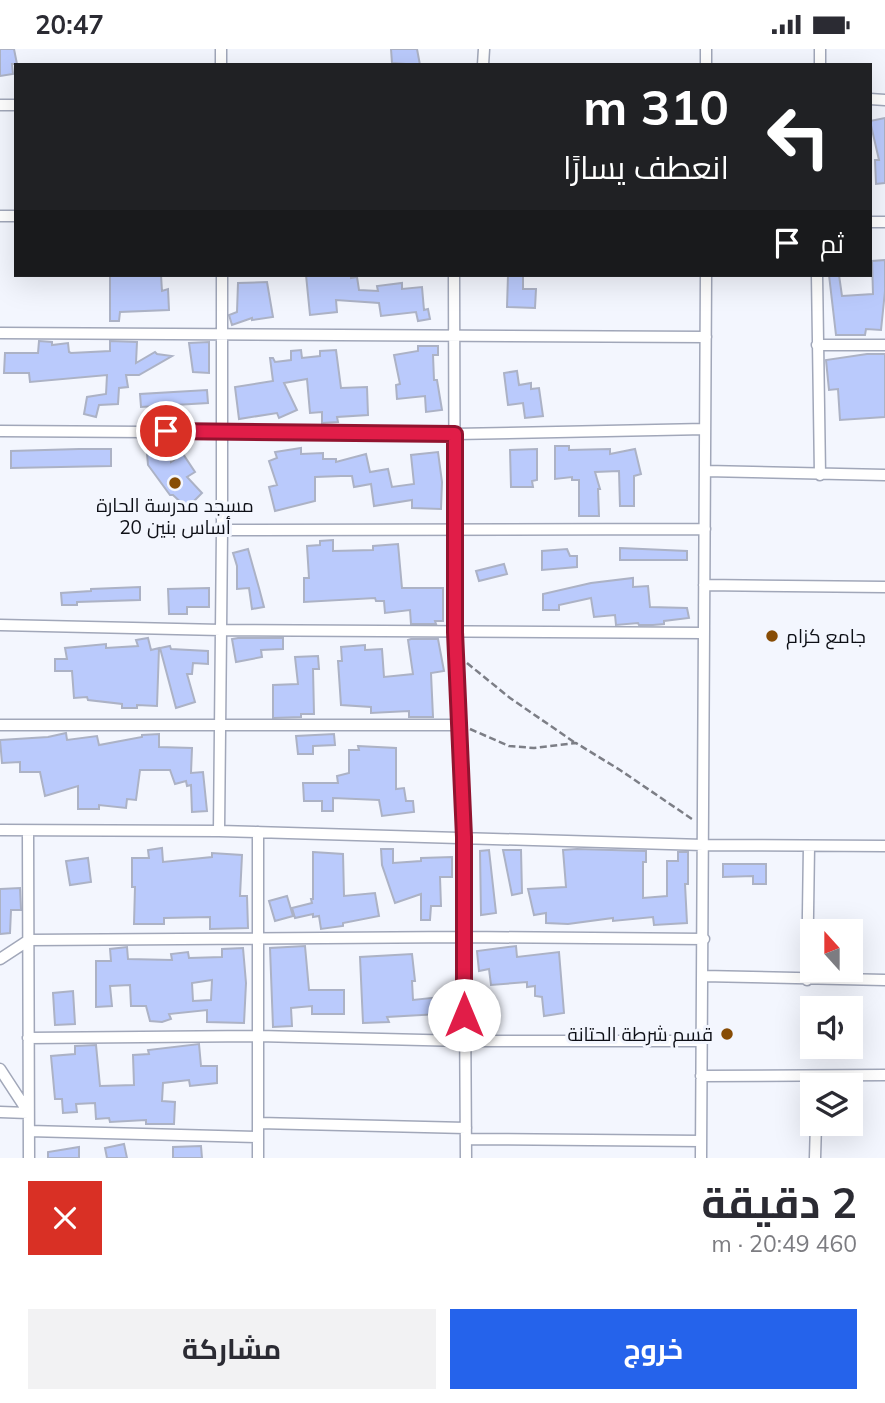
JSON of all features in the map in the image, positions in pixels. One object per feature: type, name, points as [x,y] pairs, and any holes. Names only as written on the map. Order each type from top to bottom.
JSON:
[{"type":"street","points":[[219,831],[222,277]]},
{"type":"street","points":[[454,277],[455,632],[464,837],[466,1158]]},
{"type":"street","points":[[701,1158],[706,277]]},
{"type":"street","points":[[817,277],[820,475]]},
{"type":"street","points":[[0,333],[706,337]]},
{"type":"street","points":[[817,345],[885,345]]},
{"type":"street","points":[[0,431],[455,434],[705,429]]},
{"type":"street","points":[[706,471],[885,475]]},
{"type":"street","points":[[222,530],[705,529]]},
{"type":"street","points":[[704,585],[885,587]]},
{"type":"street","points":[[0,625],[221,630],[703,633]]},
{"type":"street","points":[[0,725],[460,725]]},
{"type":"street","points":[[0,830],[219,831],[703,845],[885,846]]},
{"type":"street","points":[[28,831],[29,1158]]},
{"type":"street","points":[[258,832],[258,1158]]},
{"type":"street","points":[[808,919],[809,846]]},
{"type":"street","points":[[0,959],[29,940],[464,937],[704,939]]},
{"type":"street","points":[[703,976],[800,980]]},
{"type":"street","points":[[863,980],[885,980]]},
{"type":"street","points":[[28,1038],[258,1036],[464,1041],[701,1041]]},
{"type":"street","points":[[0,1069],[28,1113]]},
{"type":"street","points":[[863,1077],[885,1075]]},
{"type":"street","points":[[701,1076],[800,1079]]},
{"type":"street","points":[[0,1112],[28,1113]]},
{"type":"street","points":[[259,1123],[701,1140]]},
{"type":"street","points":[[29,1131],[258,1137]]},
{"type":"street","points":[[815,1158],[816,1136]]},
{"type":"path","points":[[456,654],[510,698],[703,827]]},
{"type":"path","points":[[460,725],[509,746],[534,748],[576,743]]},
{"type":"building","points":[[0,49],[14,49],[17,63],[12,64],[13,74],[0,76]]},
{"type":"building","points":[[391,49],[417,49],[420,63],[392,63]]},
{"type":"building","points":[[885,118],[885,183],[876,184],[875,160],[879,160],[872,121]]},
{"type":"building","points":[[885,260],[881,330],[866,329],[865,335],[836,335],[829,277],[839,277],[842,296],[873,294],[872,261]]},
{"type":"building","points":[[110,277],[161,277],[162,291],[168,289],[169,310],[120,312],[119,321],[110,321]]},
{"type":"building","points":[[306,277],[357,277],[359,290],[378,291],[377,286],[402,283],[402,289],[422,287],[424,310],[428,309],[430,319],[418,321],[416,312],[381,316],[379,303],[336,300],[337,312],[310,315]]},
{"type":"building","points":[[508,277],[523,277],[523,289],[536,289],[535,308],[507,307]]},
{"type":"building","points":[[267,282],[273,317],[252,318],[232,325],[229,315],[237,312],[238,283]]},
{"type":"building","points":[[39,341],[52,342],[52,345],[68,343],[71,353],[110,351],[110,341],[137,342],[136,363],[155,352],[172,356],[139,375],[126,375],[128,387],[119,388],[118,404],[99,405],[96,417],[84,414],[87,397],[106,394],[107,375],[30,382],[29,373],[4,373],[5,353],[38,353]]},
{"type":"building","points":[[209,342],[209,373],[193,372],[189,343]]},
{"type":"building","points":[[418,346],[438,346],[438,355],[433,355],[434,380],[437,380],[442,410],[426,412],[425,396],[397,399],[396,385],[400,384],[394,355],[418,351]]},
{"type":"building","points":[[301,350],[302,358],[320,356],[320,351],[336,350],[341,388],[367,387],[368,415],[337,417],[338,422],[322,423],[322,412],[310,413],[307,379],[284,383],[297,410],[279,418],[277,413],[239,419],[235,387],[273,381],[270,358],[275,362],[291,360],[291,351]]},
{"type":"building","points":[[885,354],[885,417],[840,420],[838,389],[829,390],[826,360]]},
{"type":"building","points":[[517,371],[519,385],[531,383],[531,389],[539,388],[543,416],[525,418],[523,403],[508,405],[504,373]]},
{"type":"building","points":[[207,390],[208,403],[141,407],[140,394]]},
{"type":"building","points":[[169,440],[171,462],[183,454],[195,472],[187,477],[202,493],[187,508],[170,495],[148,465],[146,442]]},
{"type":"building","points":[[555,446],[569,446],[569,450],[610,449],[610,454],[635,449],[641,474],[634,476],[634,506],[620,506],[619,471],[595,472],[600,489],[599,516],[579,516],[579,480],[572,480],[572,477],[555,479]]},
{"type":"building","points":[[301,448],[301,454],[323,453],[323,459],[336,459],[336,462],[366,454],[370,472],[388,469],[392,487],[414,484],[411,455],[438,452],[442,482],[441,509],[412,508],[412,500],[374,506],[371,484],[354,487],[352,476],[341,476],[315,477],[315,501],[275,511],[269,487],[277,485],[269,461],[277,458],[275,452]]},
{"type":"building","points":[[111,449],[111,466],[11,468],[11,451]]},
{"type":"building","points":[[537,449],[537,480],[532,481],[533,487],[511,487],[510,450]]},
{"type":"building","points":[[333,540],[333,551],[373,550],[373,546],[398,544],[402,588],[443,588],[443,621],[435,621],[436,624],[411,624],[410,610],[385,613],[384,601],[376,601],[375,598],[304,602],[304,578],[309,578],[307,546]]},
{"type":"building","points":[[620,548],[687,551],[687,560],[620,560]]},
{"type":"building","points":[[248,549],[264,607],[252,609],[249,588],[237,589],[237,566],[233,553]]},
{"type":"building","points":[[567,549],[570,556],[577,556],[577,567],[542,570],[542,551]]},
{"type":"building","points":[[504,564],[507,574],[479,581],[476,571]]},
{"type":"building","points":[[633,578],[633,587],[648,586],[650,607],[687,608],[689,618],[664,621],[664,624],[616,625],[615,615],[594,617],[591,598],[559,605],[559,610],[543,610],[543,594],[591,583]]},
{"type":"building","points":[[140,587],[140,600],[62,605],[61,593]]},
{"type":"building","points":[[209,588],[209,607],[187,607],[187,614],[169,614],[168,589]]},
{"type":"building","points":[[148,638],[151,650],[159,648],[157,706],[137,705],[137,708],[122,708],[122,704],[88,700],[87,697],[74,698],[72,671],[55,671],[55,659],[67,659],[65,648],[106,644],[106,648],[138,646],[136,640]]},
{"type":"building","points":[[283,638],[283,649],[261,650],[262,657],[236,662],[232,639]]},
{"type":"building","points":[[438,639],[444,671],[431,673],[433,717],[409,717],[409,711],[371,713],[371,707],[341,705],[338,661],[342,661],[341,647],[365,645],[365,650],[382,649],[384,677],[413,674],[408,640]]},
{"type":"building","points":[[170,646],[171,649],[208,651],[208,664],[193,663],[192,674],[187,674],[195,702],[176,708],[160,648]]},
{"type":"building","points":[[318,656],[319,669],[313,669],[314,714],[273,718],[273,685],[298,684],[295,657]]},
{"type":"building","points":[[66,733],[67,740],[97,736],[99,745],[159,734],[159,747],[192,748],[191,773],[203,772],[207,811],[192,812],[191,785],[187,786],[186,781],[175,784],[170,770],[140,770],[136,800],[127,799],[126,808],[99,805],[99,809],[78,809],[78,786],[45,796],[40,772],[20,772],[20,762],[2,763],[0,740]]},
{"type":"building","points":[[334,734],[335,745],[313,746],[313,754],[298,754],[296,736]]},
{"type":"building","points":[[358,746],[396,748],[396,789],[404,788],[406,801],[413,801],[414,812],[382,816],[379,800],[333,798],[333,811],[322,811],[322,801],[304,801],[303,783],[338,783],[337,776],[349,773],[349,750],[359,750]]},
{"type":"building","points":[[162,848],[163,862],[212,857],[212,853],[242,855],[240,896],[247,896],[248,928],[210,929],[210,917],[164,918],[164,924],[134,924],[135,887],[132,887],[132,858],[149,858],[148,850]]},
{"type":"building","points":[[381,849],[393,849],[393,863],[421,861],[421,858],[452,857],[452,877],[440,877],[441,906],[431,906],[430,920],[421,920],[421,894],[395,903],[382,865]]},
{"type":"building","points":[[489,850],[496,913],[481,915],[480,851]]},
{"type":"building","points":[[503,850],[521,850],[522,893],[512,895]]},
{"type":"building","points":[[563,850],[646,851],[646,862],[643,862],[643,898],[667,896],[667,861],[678,861],[678,852],[688,852],[688,884],[685,884],[687,923],[654,925],[653,917],[613,921],[613,918],[568,924],[546,923],[546,913],[534,915],[528,889],[566,887]]},
{"type":"building","points":[[313,852],[343,854],[344,896],[375,893],[379,916],[321,929],[319,916],[313,917],[313,914],[295,918],[292,908],[312,903]]},
{"type":"building","points":[[88,858],[91,882],[70,885],[66,861]]},
{"type":"building","points":[[723,864],[766,864],[766,884],[753,884],[753,876],[723,877]]},
{"type":"building","points":[[20,888],[21,910],[11,910],[10,933],[0,934],[0,889]]},
{"type":"building","points":[[287,896],[293,916],[275,921],[269,901]]},
{"type":"building","points":[[305,946],[309,990],[344,990],[344,1014],[312,1014],[312,1006],[291,1008],[292,1026],[273,1027],[270,948]]},
{"type":"building","points":[[516,946],[517,957],[559,952],[564,1013],[544,1016],[542,997],[535,996],[535,986],[527,987],[527,982],[491,985],[489,969],[479,971],[477,951]]},
{"type":"building","points":[[127,947],[128,959],[172,960],[171,954],[188,952],[189,958],[222,957],[222,949],[243,948],[246,983],[244,1023],[207,1022],[207,1010],[169,1014],[171,1019],[162,1022],[150,1021],[146,1006],[131,1006],[130,985],[110,986],[112,1006],[96,1007],[96,961],[111,961],[110,949]],"holes":[[[212,980],[211,1000],[193,1001],[192,983]]]},
{"type":"building","points":[[412,954],[415,981],[412,981],[413,1000],[450,996],[455,1014],[455,1029],[439,1029],[439,1014],[387,1017],[389,1022],[363,1023],[360,957]]},
{"type":"building","points":[[73,991],[75,1024],[55,1025],[53,993]]},
{"type":"building","points":[[199,1044],[201,1066],[217,1066],[217,1083],[190,1086],[189,1080],[163,1083],[162,1101],[175,1102],[174,1124],[146,1124],[146,1120],[110,1122],[109,1118],[96,1119],[95,1103],[76,1104],[77,1112],[63,1113],[62,1099],[55,1099],[51,1056],[75,1054],[75,1046],[96,1045],[100,1086],[134,1085],[133,1055],[149,1054],[148,1050]]},
{"type":"building","points":[[124,1144],[127,1158],[107,1158],[105,1148]]},
{"type":"building","points":[[201,1146],[202,1158],[173,1158],[173,1147]]},
{"type":"building","points":[[79,1147],[79,1158],[48,1158],[48,1152]]},
{"type":"place","name":"مسجد مدرسة الحارة 20 أساس بنين","points":[[175,483]]},
{"type":"place","name":"جامع كزام","points":[[772,636]]},
{"type":"place","name":"قسم شرطة الحتانة","points":[[727,1034]]},
{"type":"route","points":[[166,431],[455,434],[455,632],[464,837],[464,1015]]}]
